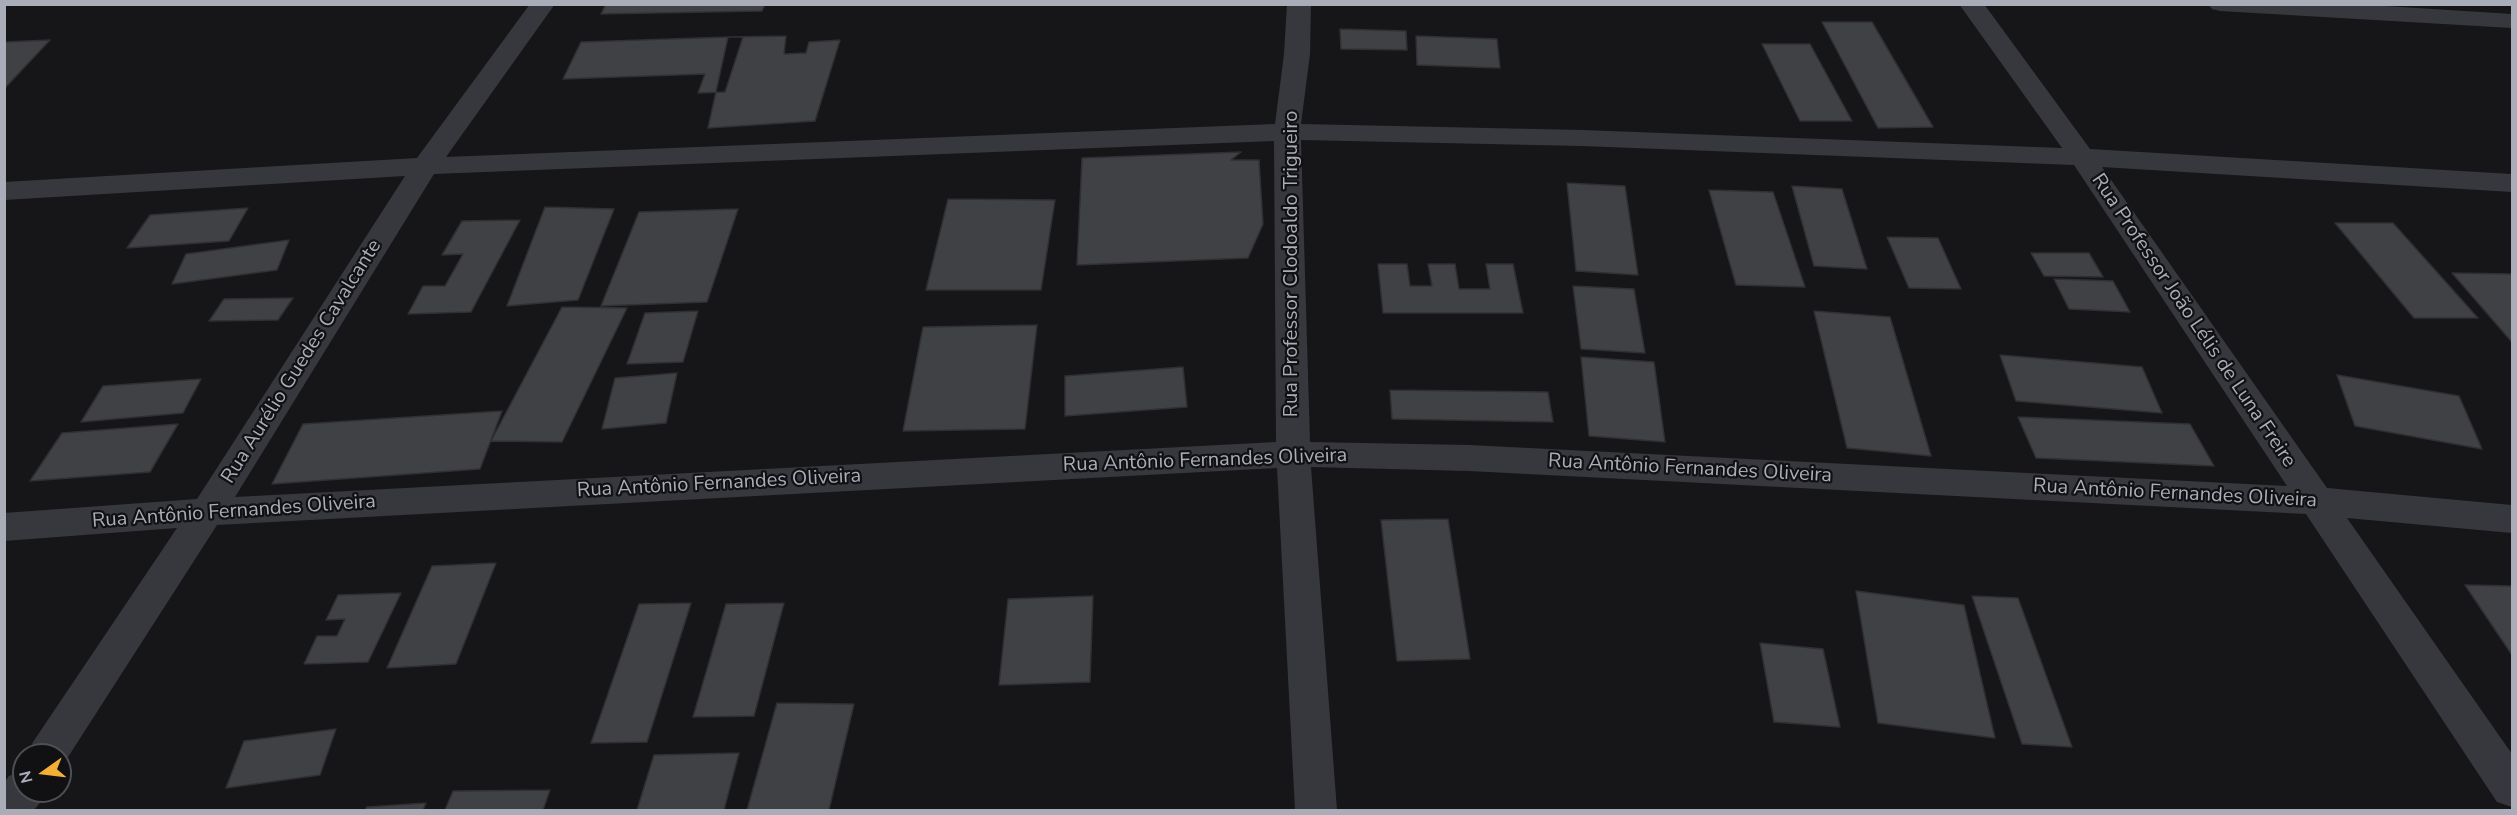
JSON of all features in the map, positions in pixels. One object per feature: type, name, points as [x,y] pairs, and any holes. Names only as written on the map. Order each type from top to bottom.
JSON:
[{"type":"street","name":"Rua Aurélio Guedes Cavalcante","points":[[55,743],[207,512],[425,166],[543,4]]},
{"type":"street","name":"Rua Professor Clodoaldo Trigueiro","points":[[1299,4],[1298,54],[1287,132],[1293,454],[1316,810]]},
{"type":"street","name":"Rua Professor João Lélis de Luna Freire","points":[[1971,4],[2082,157],[2512,789]]},
{"type":"street","points":[[2220,4],[2512,21]]},
{"type":"street","points":[[4,192],[425,166],[1287,132],[1582,138],[2082,157],[2512,183]]},
{"type":"street","name":"Rua Antônio Fernandes Oliveira","points":[[4,527],[207,512],[1293,454],[1469,458],[2315,501],[2512,519]]},
{"type":"building","points":[[606,4],[765,4],[762,11],[601,14]]},
{"type":"building","points":[[1822,22],[1872,22],[1933,127],[1878,128]]},
{"type":"building","points":[[1340,29],[1406,31],[1407,50],[1341,49]]},
{"type":"building","points":[[786,36],[784,54],[806,53],[809,42],[840,40],[815,121],[708,128],[728,37]]},
{"type":"building","points":[[1416,36],[1497,39],[1500,68],[1417,65]]},
{"type":"building","points":[[743,37],[725,92],[698,93],[705,74],[563,79],[581,42]]},
{"type":"building","points":[[50,40],[4,89],[4,42]]},
{"type":"building","points":[[1762,44],[1810,44],[1852,121],[1800,121]]},
{"type":"building","points":[[1241,152],[1231,160],[1259,160],[1263,224],[1248,258],[1077,265],[1082,158]]},
{"type":"building","points":[[1567,183],[1625,186],[1638,275],[1576,271]]},
{"type":"building","points":[[1792,186],[1842,189],[1867,269],[1814,266]]},
{"type":"building","points":[[1709,190],[1773,192],[1805,287],[1736,285]]},
{"type":"building","points":[[948,199],[1055,200],[1041,290],[926,290]]},
{"type":"building","points":[[545,207],[614,209],[578,300],[507,306]]},
{"type":"building","points":[[248,208],[229,241],[127,248],[150,215]]},
{"type":"building","points":[[738,209],[707,302],[601,306],[639,212]]},
{"type":"building","points":[[520,220],[471,312],[408,314],[423,286],[445,286],[463,254],[442,255],[462,221]]},
{"type":"building","points":[[2335,223],[2393,223],[2478,318],[2414,318]]},
{"type":"building","points":[[1887,237],[1938,238],[1961,289],[1909,288]]},
{"type":"building","points":[[289,240],[277,270],[172,284],[186,254]]},
{"type":"building","points":[[2031,253],[2089,253],[2103,277],[2044,276]]},
{"type":"building","points":[[1378,264],[1407,264],[1410,286],[1432,286],[1428,264],[1455,264],[1459,289],[1490,289],[1486,264],[1513,264],[1523,313],[1383,313]]},
{"type":"building","points":[[2452,273],[2512,274],[2512,341],[2511,341]]},
{"type":"building","points":[[2054,279],[2113,281],[2130,312],[2069,309]]},
{"type":"building","points":[[1573,286],[1634,289],[1645,353],[1581,349]]},
{"type":"building","points":[[293,298],[278,320],[209,321],[224,299]]},
{"type":"building","points":[[562,307],[627,308],[562,442],[491,441]]},
{"type":"building","points":[[698,311],[683,362],[627,364],[645,313]]},
{"type":"building","points":[[1814,311],[1890,317],[1931,456],[1847,448]]},
{"type":"building","points":[[1037,325],[1025,429],[903,431],[923,327]]},
{"type":"building","points":[[2000,355],[2142,367],[2162,413],[2016,401]]},
{"type":"building","points":[[1581,357],[1654,362],[1665,442],[1589,436]]},
{"type":"building","points":[[1183,367],[1187,407],[1065,416],[1065,376]]},
{"type":"building","points":[[677,373],[666,423],[602,429],[615,378]]},
{"type":"building","points":[[2337,375],[2459,396],[2482,449],[2355,426]]},
{"type":"building","points":[[201,379],[183,413],[81,422],[103,386]]},
{"type":"building","points":[[1390,390],[1548,392],[1553,422],[1392,419]]},
{"type":"building","points":[[502,411],[480,469],[272,484],[303,424]]},
{"type":"building","points":[[2018,417],[2190,424],[2214,466],[2036,458]]},
{"type":"building","points":[[178,424],[150,472],[30,481],[62,433]]},
{"type":"building","points":[[1448,519],[1470,659],[1397,661],[1381,520]]},
{"type":"building","points":[[496,563],[456,664],[387,668],[432,566]]},
{"type":"building","points":[[2465,585],[2512,586],[2512,655]]},
{"type":"building","points":[[1856,591],[1964,605],[1995,738],[1878,723]]},
{"type":"building","points":[[401,593],[368,662],[304,664],[317,636],[337,636],[345,619],[326,620],[338,595]]},
{"type":"building","points":[[1093,596],[1090,682],[999,685],[1008,599]]},
{"type":"building","points":[[1972,596],[2018,598],[2072,747],[2022,744]]},
{"type":"building","points":[[691,603],[647,742],[591,743],[639,604]]},
{"type":"building","points":[[784,603],[754,716],[693,717],[726,604]]},
{"type":"building","points":[[1760,643],[1823,649],[1840,727],[1774,722]]},
{"type":"building","points":[[777,703],[854,704],[829,810],[747,810]]},
{"type":"building","points":[[336,729],[320,775],[226,788],[244,741]]},
{"type":"building","points":[[739,753],[724,810],[637,810],[654,755]]},
{"type":"building","points":[[550,790],[543,810],[445,810],[453,791]]},
{"type":"building","points":[[426,803],[423,810],[365,810],[367,807]]}]
